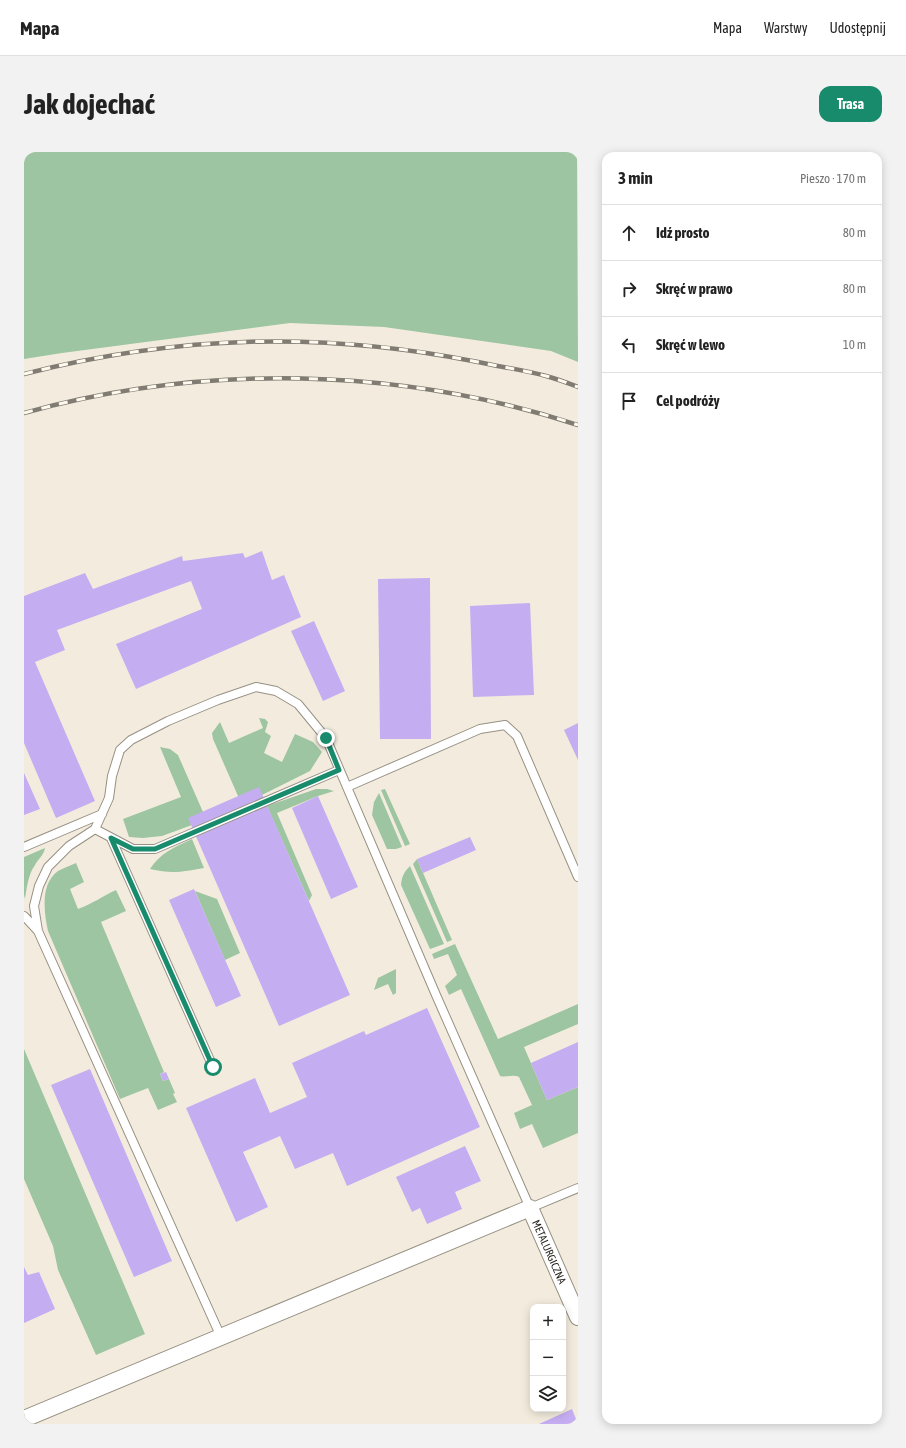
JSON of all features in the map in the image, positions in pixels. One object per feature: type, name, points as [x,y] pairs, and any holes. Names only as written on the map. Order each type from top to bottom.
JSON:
[{"type":"street","name":"METALURGICZNA","points":[[530,1208],[578,1317]]},
{"type":"street","points":[[24,1419],[530,1208]]},
{"type":"lane","points":[[221,1337],[38,931],[34,906],[39,886],[48,867],[69,846],[95,829],[109,798],[112,776],[120,750],[131,740],[168,721],[218,700],[256,688],[276,692],[298,704],[326,738],[436,995],[530,1208],[578,1188]]},
{"type":"lane","points":[[347,787],[480,729],[505,726],[517,736],[578,877]]},
{"type":"lane","points":[[95,829],[133,849],[155,849],[339,770]]},
{"type":"lane","points":[[24,847],[102,814]]},
{"type":"lane","points":[[111,838],[213,1067]]},
{"type":"lane","points":[[24,916],[38,931]]},
{"type":"green space","points":[[24,152],[577,152],[578,362],[551,351],[384,327],[290,323],[24,359]]},
{"type":"green space","points":[[259,718],[265,719],[268,722],[265,732],[271,736],[264,753],[282,762],[295,734],[313,742],[322,752],[310,771],[262,795],[238,796],[213,739],[212,733],[220,722],[229,743],[263,728]]},
{"type":"green space","points":[[160,747],[170,749],[178,755],[203,812],[192,825],[162,836],[143,838],[129,837],[123,819],[181,797]]},
{"type":"green space","points":[[316,789],[327,789],[334,791],[277,813],[312,895],[309,901],[267,806]]},
{"type":"green space","points":[[385,789],[410,844],[405,846],[381,790]]},
{"type":"green space","points":[[379,793],[402,847],[387,849],[372,815],[374,802]]},
{"type":"green space","points":[[192,839],[204,868],[177,872],[164,872],[150,869],[163,855]]},
{"type":"green space","points":[[45,848],[31,873],[25,899],[24,857]]},
{"type":"green space","points":[[417,859],[452,940],[447,942],[413,864]]},
{"type":"green space","points":[[76,863],[84,882],[70,889],[78,909],[116,890],[126,911],[101,922],[164,1072],[160,1074],[163,1081],[169,1079],[175,1093],[173,1094],[177,1102],[158,1110],[148,1088],[120,1099],[48,931],[45,915],[45,899],[48,883],[58,871]]},
{"type":"green space","points":[[410,866],[444,944],[430,949],[401,885],[404,874]]},
{"type":"green space","points":[[195,891],[217,899],[240,953],[225,960]]},
{"type":"green space","points":[[455,944],[498,1039],[578,1004],[578,1024],[524,1047],[547,1100],[578,1087],[578,1133],[543,1148],[532,1124],[520,1129],[514,1113],[532,1105],[519,1077],[500,1076],[461,989],[449,995],[445,986],[457,975],[448,954],[434,959],[432,954]]},
{"type":"green space","points":[[396,969],[396,993],[393,995],[388,984],[374,990],[378,978]]},
{"type":"green space","points":[[24,1049],[145,1334],[96,1355],[58,1270],[53,1246],[24,1179]]},
{"type":"building","points":[[262,551],[272,580],[284,575],[301,617],[136,689],[116,644],[202,609],[191,581],[57,630],[65,650],[35,662],[95,801],[56,818],[24,743],[24,596],[85,573],[93,589],[182,556],[183,561],[243,553],[245,558]]},
{"type":"building","points":[[430,578],[431,739],[380,739],[378,579]]},
{"type":"building","points":[[530,603],[534,695],[473,697],[470,606]]},
{"type":"building","points":[[314,621],[345,691],[323,701],[291,631]]},
{"type":"building","points":[[578,723],[578,760],[564,730]]},
{"type":"building","points":[[24,773],[40,809],[24,815]]},
{"type":"building","points":[[259,787],[350,995],[279,1026],[188,818]]},
{"type":"building","points":[[318,796],[358,887],[331,899],[292,808]]},
{"type":"building","points":[[470,837],[476,850],[423,873],[417,859]]},
{"type":"building","points":[[194,889],[241,996],[216,1007],[169,900]]},
{"type":"building","points":[[427,1008],[480,1127],[347,1186],[333,1153],[295,1169],[280,1136],[243,1152],[268,1207],[236,1222],[186,1108],[255,1078],[270,1113],[307,1097],[292,1063],[364,1031],[366,1035]]},
{"type":"building","points":[[578,1042],[578,1087],[547,1100],[531,1063]]},
{"type":"building","points":[[90,1069],[172,1261],[134,1277],[51,1085]]},
{"type":"building","points":[[166,1072],[169,1079],[163,1081],[160,1074]]},
{"type":"building","points":[[465,1146],[481,1181],[455,1192],[462,1209],[427,1224],[420,1208],[412,1212],[396,1177]]},
{"type":"building","points":[[24,1267],[28,1275],[39,1272],[55,1309],[24,1323]]},
{"type":"building","points":[[572,1409],[578,1424],[539,1424],[566,1412]]},
{"type":"railway","points":[[24,374],[81,361],[138,351],[194,345],[251,342],[307,342],[363,345],[420,352],[529,372],[554,378],[578,387]]},
{"type":"railway","points":[[24,413],[92,397],[162,386],[232,380],[302,378],[372,383],[442,392],[511,406],[578,425]]},
{"type":"route","points":[[213,1067],[111,838],[133,849],[155,849],[339,770],[326,738]]}]
